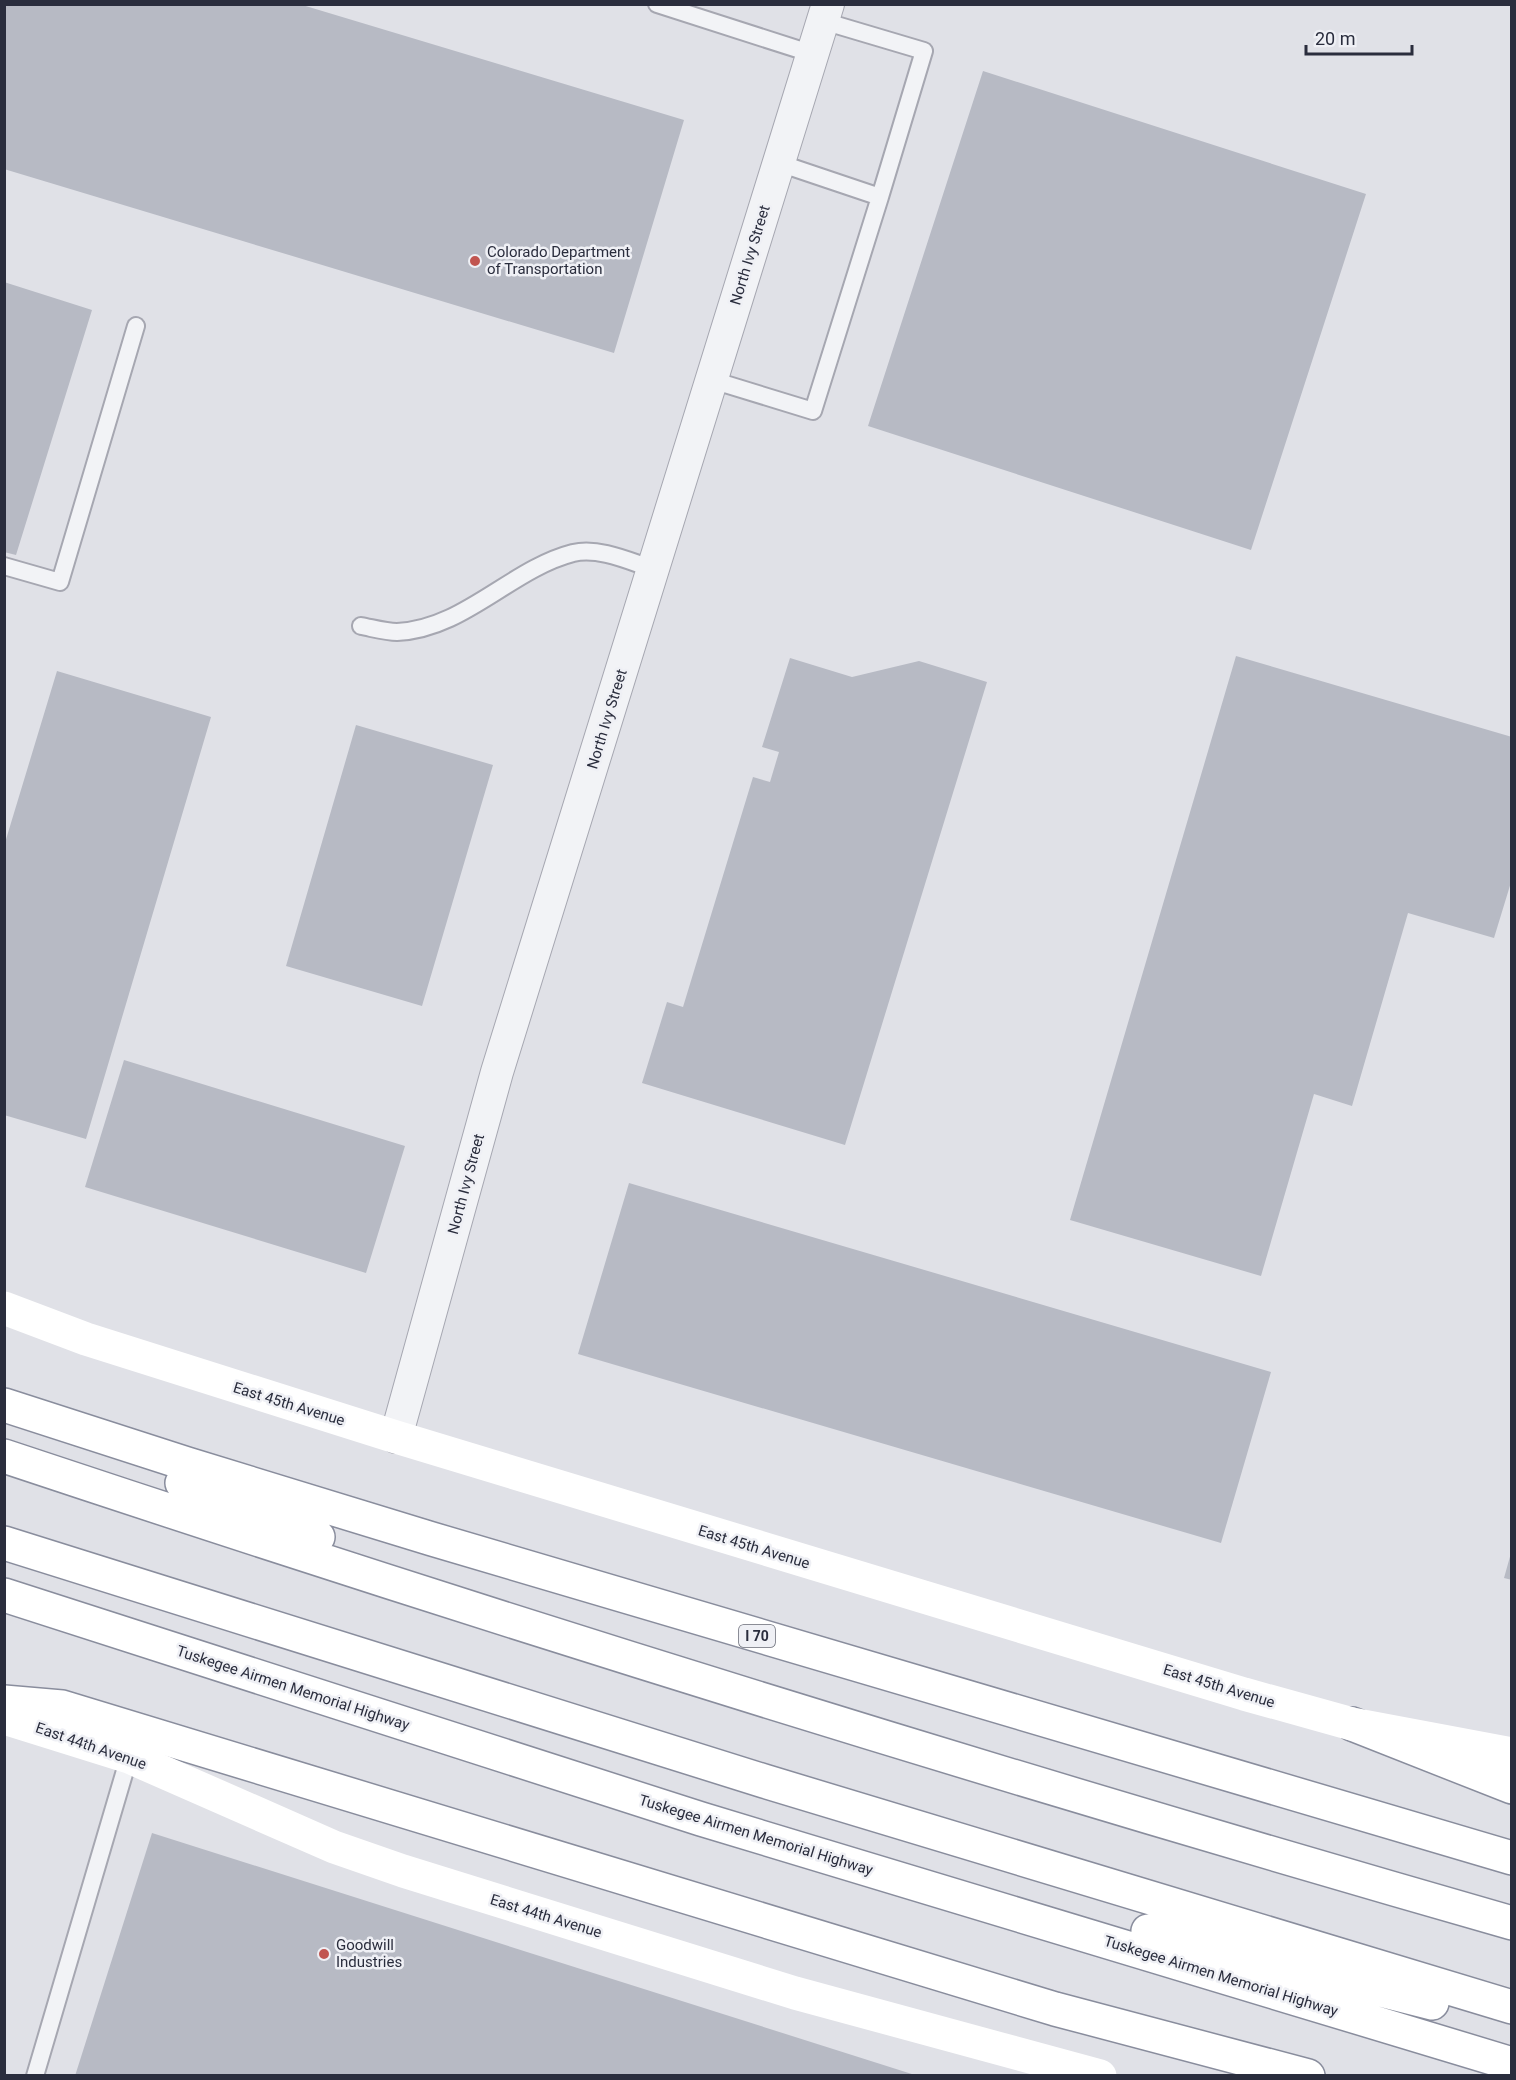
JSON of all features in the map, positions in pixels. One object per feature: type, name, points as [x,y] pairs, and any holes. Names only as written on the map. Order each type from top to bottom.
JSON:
[{"type":"main road","name":"East 45th Avenue","points":[[4,1308],[86,1339],[836,1572],[1352,1724],[1512,1754]]},
{"type":"main road","name":"I 70","points":[[4,1405],[187,1464],[421,1535],[1512,1858]]},
{"type":"main road","points":[[4,1411],[312,1535],[704,1683]]},
{"type":"main road","points":[[4,1455],[704,1683],[1168,1824],[1512,1923]]},
{"type":"main road","points":[[4,1543],[753,1778],[1512,2007]]},
{"type":"main road","name":"Tuskegee Airmen Memorial Highway","points":[[4,1594],[701,1819],[1512,2064]]},
{"type":"main road","points":[[4,1702],[62,1707],[1043,2006],[1308,2076]]},
{"type":"main road","name":"East 44th Avenue","points":[[4,1718],[129,1757],[334,1847],[403,1871],[795,1993],[1100,2076]]},
{"type":"main road","points":[[1352,1724],[1512,1787]]},
{"type":"main road","points":[[701,1819],[1512,2023]]},
{"type":"street","name":"North Ivy Street","points":[[396,1437],[497,1072],[825,13]]},
{"type":"lane","points":[[657,4],[813,54]]},
{"type":"lane","points":[[712,380],[813,411],[880,197],[924,51],[825,13]]},
{"type":"lane","points":[[779,163],[880,197]]},
{"type":"lane","points":[[4,566],[60,582],[136,326]]},
{"type":"lane","points":[[361,626],[396,632],[427,627],[468,608],[539,567],[574,553],[602,553],[653,569]]},
{"type":"lane","points":[[35,2076],[129,1757]]},
{"type":"building","name":"Colorado Department of Transportation","points":[[4,4],[299,4],[684,120],[614,353],[4,169]]},
{"type":"building","points":[[983,71],[1366,194],[1251,550],[868,426]]},
{"type":"building","points":[[4,282],[92,310],[16,555],[4,552]]},
{"type":"building","points":[[1236,656],[1512,737],[1512,879],[1494,938],[1408,913],[1352,1106],[1314,1094],[1261,1276],[1070,1220]]},
{"type":"building","points":[[790,658],[852,677],[919,661],[987,682],[845,1145],[642,1083],[667,1002],[683,1007],[753,777],[770,782],[779,752],[762,747]]},
{"type":"building","points":[[57,671],[211,717],[86,1139],[4,1115],[4,846]]},
{"type":"building","points":[[356,725],[493,765],[422,1006],[286,966]]},
{"type":"building","points":[[124,1060],[405,1146],[366,1273],[85,1187]]},
{"type":"building","points":[[629,1183],[1271,1372],[1221,1543],[578,1354]]},
{"type":"building","points":[[1512,1553],[1512,1580],[1504,1578]]},
{"type":"building","name":"Goodwill Industries","points":[[152,1833],[915,2075],[915,2076],[75,2076]]},
{"type":"place","name":"Colorado Department of Transportation","points":[[475,261]]},
{"type":"place","name":"Goodwill Industries","points":[[324,1954]]}]
